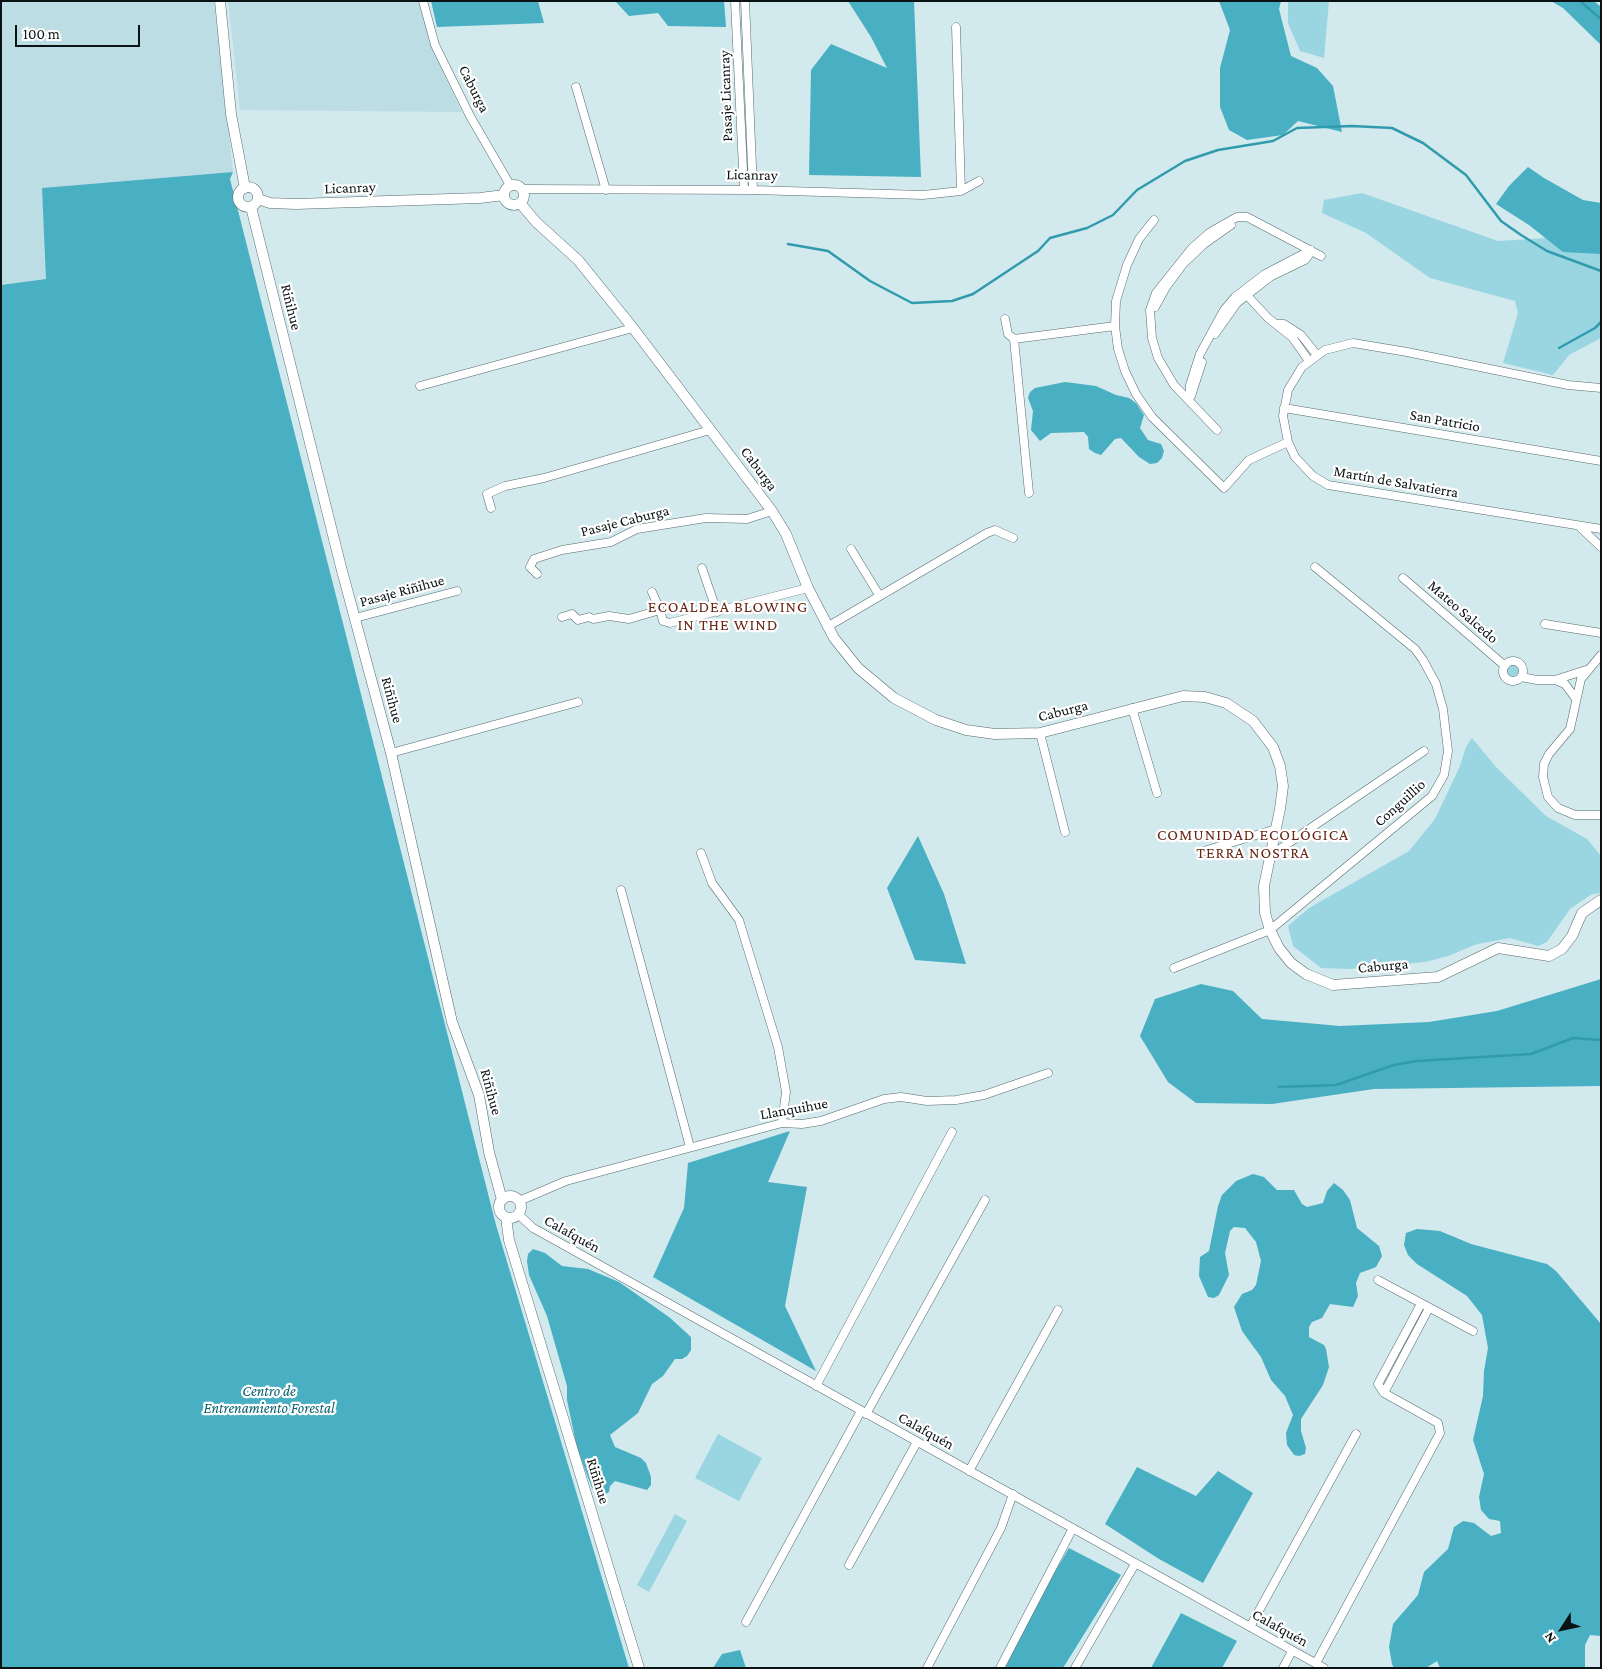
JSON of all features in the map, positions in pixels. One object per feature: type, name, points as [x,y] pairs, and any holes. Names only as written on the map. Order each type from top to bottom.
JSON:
[{"type":"street","name":"Riñihue","points":[[220,1],[231,114],[246,188],[239,193],[238,199],[243,205],[254,203],[355,618],[391,753],[452,1022],[479,1095],[489,1152],[502,1200],[500,1209],[506,1217],[509,1240],[639,1668]]},
{"type":"street","name":"Caburga","points":[[423,1],[434,44],[507,190],[508,203],[514,205],[520,203],[536,222],[578,260],[633,328],[772,511],[786,534],[808,588],[827,627],[849,658],[869,679],[894,698],[922,714],[951,726],[1010,735],[1040,733],[1163,700],[1194,696],[1226,703],[1249,717],[1267,737],[1280,766],[1283,786],[1264,895],[1265,913],[1270,930],[1279,948],[1299,969],[1315,979],[1333,985],[1438,977],[1498,948],[1540,956],[1554,954],[1562,949],[1572,936],[1582,912],[1601,900]]},
{"type":"street","name":"Pasaje Licanray","points":[[735,1],[748,190]]},
{"type":"street","points":[[745,1],[748,190]]},
{"type":"street","points":[[956,27],[961,190]]},
{"type":"street","points":[[576,87],[606,190]]},
{"type":"street","name":"Licanray","points":[[523,189],[748,190],[923,195],[961,190],[979,181]]},
{"type":"street","points":[[507,190],[515,184],[523,189],[524,195],[520,203]]},
{"type":"street","points":[[246,188],[254,189],[254,203]]},
{"type":"street","name":"Licanray","points":[[254,203],[296,204],[480,198],[507,190]]},
{"type":"street","points":[[1217,430],[1174,386],[1158,358],[1152,338],[1151,317],[1152,303],[1156,293],[1192,248],[1209,233],[1230,220],[1246,217],[1321,256]]},
{"type":"street","points":[[1154,220],[1139,239],[1122,277],[1116,301],[1115,326],[1118,349],[1125,371],[1144,406],[1172,437],[1224,488],[1249,460],[1288,442]]},
{"type":"street","points":[[1189,400],[1195,388],[1208,346],[1226,316],[1245,293],[1305,260],[1311,250]]},
{"type":"street","points":[[1245,293],[1275,324],[1292,338],[1309,361]]},
{"type":"street","points":[[1005,319],[1008,334],[1014,339],[1029,493]]},
{"type":"street","points":[[1275,324],[1284,324],[1301,334],[1316,355]]},
{"type":"street","points":[[1014,339],[1115,326]]},
{"type":"street","points":[[420,386],[633,328]]},
{"type":"street","name":"Martín de Salvatierra","points":[[1601,388],[1568,385],[1369,345],[1344,344],[1316,355],[1309,361],[1292,382],[1284,408],[1284,425],[1288,442],[1295,457],[1307,471],[1320,481],[1337,488],[1601,529]]},
{"type":"street","name":"San Patricio","points":[[1284,408],[1601,461]]},
{"type":"street","points":[[490,508],[487,494],[504,486],[544,478],[710,430]]},
{"type":"street","name":"Pasaje Caburga","points":[[537,574],[530,566],[534,559],[562,550],[611,542],[637,529],[706,518],[747,519],[772,511]]},
{"type":"street","points":[[1578,526],[1601,547]]},
{"type":"street","points":[[827,627],[987,532],[996,530],[1013,538]]},
{"type":"street","points":[[851,549],[879,595]]},
{"type":"street","name":"Conguillio","points":[[1174,968],[1270,930],[1432,796],[1444,776],[1448,760],[1443,709],[1436,684],[1423,660],[1415,648],[1314,567]]},
{"type":"street","points":[[702,568],[717,612]]},
{"type":"street","name":"Mateo Salcedo","points":[[1402,578],[1505,666]]},
{"type":"street","points":[[652,592],[663,621],[670,623],[808,588]]},
{"type":"street","name":"Pasaje Riñihue","points":[[355,618],[457,591]]},
{"type":"street","points":[[562,617],[572,614],[578,620],[588,617],[593,619],[609,616],[629,619],[660,610]]},
{"type":"street","points":[[1545,624],[1601,633]]},
{"type":"street","points":[[1601,655],[1586,670],[1581,679],[1570,729],[1546,759],[1543,770],[1543,784],[1548,797],[1563,811],[1581,816],[1601,815]]},
{"type":"street","name":"Mateo Salcedo","points":[[1521,677],[1523,670],[1518,662],[1509,662],[1505,666],[1504,671],[1508,679],[1514,680],[1521,677],[1537,680],[1555,680],[1586,670]]},
{"type":"street","points":[[1555,680],[1565,684],[1576,699]]},
{"type":"street","points":[[391,753],[578,702]]},
{"type":"street","points":[[1132,708],[1157,793]]},
{"type":"street","points":[[1040,733],[1065,832]]},
{"type":"street","points":[[1271,855],[1424,752]]},
{"type":"street","points":[[1204,851],[1276,829]]},
{"type":"street","points":[[701,853],[712,883],[739,920],[778,1047],[786,1092],[782,1123]]},
{"type":"street","points":[[621,890],[690,1147]]},
{"type":"street","name":"Llanquihue","points":[[519,1202],[566,1181],[782,1123],[802,1124],[820,1121],[884,1099],[901,1097],[926,1101],[956,1100],[984,1094],[1048,1073]]},
{"type":"street","points":[[816,1386],[952,1132]]},
{"type":"street","points":[[502,1200],[511,1196],[519,1202],[521,1208],[518,1214],[506,1217]]},
{"type":"street","points":[[746,1622],[985,1200]]},
{"type":"street","name":"Calafquén","points":[[518,1214],[533,1228],[1324,1668]]},
{"type":"street","points":[[1378,1280],[1473,1331]]},
{"type":"street","points":[[1316,1663],[1440,1433],[1440,1427],[1436,1421],[1384,1393],[1425,1306]]},
{"type":"street","points":[[969,1470],[1058,1310]]},
{"type":"street","points":[[1250,1627],[1356,1434]]},
{"type":"street","points":[[850,1565],[916,1442]]},
{"type":"street","points":[[927,1668],[1001,1528],[1013,1494]]},
{"type":"street","points":[[1000,1668],[1073,1528]]},
{"type":"street","points":[[1075,1668],[1135,1564]]},
{"type":"street","points":[[1283,1668],[1292,1650]]},
{"type":"shaded area","points":[[1,1],[214,1],[233,172],[42,188],[47,279],[1,285]]},
{"type":"shaded area","points":[[228,1],[419,1],[434,51],[462,112],[240,110]]},
{"type":"shaded area","points":[[1288,1],[1329,1],[1324,58],[1300,51],[1288,23]]},
{"type":"shaded area","points":[[1362,193],[1498,241],[1579,236],[1601,225],[1601,338],[1569,355],[1553,375],[1503,363],[1518,313],[1515,301],[1430,278],[1366,233],[1322,213],[1324,200]]},
{"type":"shaded area","points":[[1513,663],[1519,665],[1521,671],[1519,677],[1513,679],[1507,677],[1505,671],[1507,665]]},
{"type":"shaded area","points":[[1472,738],[1496,767],[1546,816],[1587,839],[1601,856],[1601,893],[1592,894],[1570,909],[1547,942],[1538,946],[1510,938],[1477,944],[1448,956],[1425,962],[1349,969],[1321,968],[1293,946],[1288,926],[1309,908],[1409,851],[1435,819],[1460,766],[1466,747]]},
{"type":"shaded area","points":[[718,1434],[762,1458],[739,1501],[695,1478]]},
{"type":"shaded area","points":[[675,1514],[687,1521],[649,1592],[637,1585]]},
{"type":"green space","points":[[431,1],[538,1],[544,23],[437,27]]},
{"type":"green space","points":[[615,1],[724,1],[726,27],[668,26],[658,13],[629,16]]},
{"type":"green space","points":[[848,1],[914,1],[921,177],[809,175],[811,70],[831,44],[887,68],[871,37]]},
{"type":"green space","points":[[1219,1],[1281,1],[1279,9],[1291,56],[1317,68],[1333,86],[1342,132],[1298,121],[1283,135],[1247,140],[1229,130],[1220,107],[1220,68],[1230,30]]},
{"type":"green space","points":[[1551,1],[1594,1],[1600,6],[1601,45],[1563,8]]},
{"type":"green space","points":[[1528,167],[1583,200],[1601,203],[1601,254],[1563,252],[1529,225],[1496,204],[1509,186]]},
{"type":"green space","name":"Centro de Entrenamiento Forestal","points":[[233,172],[230,179],[496,1225],[629,1668],[1,1668],[1,285],[46,279],[42,188]]},
{"type":"green space","points":[[1065,382],[1096,386],[1116,395],[1129,398],[1136,403],[1144,415],[1140,428],[1148,440],[1161,444],[1164,451],[1162,458],[1157,463],[1150,464],[1139,457],[1121,438],[1115,439],[1101,455],[1095,453],[1089,449],[1088,437],[1084,432],[1051,433],[1040,441],[1031,430],[1033,411],[1028,398],[1030,392],[1035,388]]},
{"type":"green space","points":[[918,836],[944,894],[966,964],[915,960],[887,888]]},
{"type":"green space","points":[[1601,979],[1601,1086],[1374,1089],[1272,1104],[1196,1103],[1168,1082],[1140,1036],[1155,999],[1201,984],[1233,991],[1262,1019],[1340,1026],[1429,1022],[1497,1011]]},
{"type":"green space","points":[[790,1131],[768,1182],[807,1187],[785,1306],[816,1371],[653,1277],[684,1208],[688,1163]]},
{"type":"green space","points":[[1253,1174],[1264,1177],[1277,1190],[1294,1190],[1302,1204],[1307,1207],[1323,1203],[1327,1191],[1334,1183],[1343,1190],[1350,1200],[1357,1228],[1379,1246],[1382,1256],[1376,1267],[1360,1273],[1356,1283],[1358,1296],[1353,1307],[1330,1304],[1322,1318],[1312,1322],[1309,1327],[1309,1337],[1324,1345],[1326,1349],[1329,1367],[1323,1385],[1301,1419],[1301,1431],[1306,1448],[1305,1454],[1299,1456],[1294,1455],[1287,1445],[1286,1433],[1293,1415],[1285,1396],[1271,1380],[1261,1357],[1242,1331],[1234,1307],[1242,1294],[1252,1290],[1256,1285],[1261,1261],[1256,1242],[1245,1228],[1234,1227],[1230,1231],[1225,1253],[1229,1275],[1219,1295],[1214,1298],[1208,1297],[1199,1276],[1200,1257],[1209,1251],[1222,1195],[1236,1181]]},
{"type":"green space","points":[[1417,1229],[1440,1231],[1471,1244],[1547,1264],[1556,1271],[1601,1324],[1601,1636],[1590,1635],[1585,1645],[1585,1668],[1440,1668],[1437,1661],[1426,1668],[1394,1668],[1392,1664],[1389,1647],[1393,1624],[1418,1595],[1424,1572],[1448,1549],[1454,1527],[1463,1521],[1474,1523],[1491,1536],[1501,1533],[1500,1521],[1489,1519],[1481,1510],[1479,1497],[1484,1474],[1473,1440],[1483,1396],[1484,1371],[1488,1348],[1482,1315],[1467,1296],[1417,1264],[1408,1255],[1404,1245],[1406,1233]]},
{"type":"green space","points":[[533,1249],[545,1253],[562,1266],[588,1269],[619,1282],[669,1317],[691,1337],[691,1350],[687,1356],[682,1359],[675,1359],[663,1376],[652,1384],[638,1413],[610,1435],[615,1447],[641,1458],[646,1463],[651,1477],[651,1485],[647,1490],[615,1481],[610,1486],[609,1492],[604,1495],[592,1488],[577,1448],[567,1400],[567,1386],[547,1316],[529,1275],[528,1254]]},
{"type":"green space","points":[[1137,1467],[1196,1496],[1218,1471],[1253,1493],[1203,1583],[1159,1559],[1105,1524]]},
{"type":"green space","points":[[1069,1548],[1121,1575],[1063,1668],[1005,1668],[1043,1592]]},
{"type":"green space","points":[[1181,1613],[1237,1641],[1222,1668],[1151,1668]]},
{"type":"green space","points":[[740,1650],[746,1668],[713,1668],[722,1654]]},
{"type":"waterway","points":[[1580,1],[1601,19]]},
{"type":"waterway","points":[[788,244],[828,251],[870,281],[912,303],[952,301],[973,294],[1038,251],[1050,238],[1087,228],[1113,215],[1137,190],[1185,161],[1218,150],[1273,141],[1297,128],[1352,126],[1392,128],[1423,143],[1466,175],[1501,221],[1547,251],[1601,271]]},
{"type":"waterway","points":[[1559,348],[1595,328],[1601,322]]},
{"type":"waterway","points":[[1279,1087],[1336,1085],[1394,1065],[1417,1061],[1531,1054],[1573,1038],[1601,1040]]},
{"type":"district","name":"ECOALDEA BLOWING IN THE WIND","points":[[728,616]]},
{"type":"district","name":"COMUNIDAD ECOLÓGICA TERRA NOSTRA","points":[[1253,844]]}]
